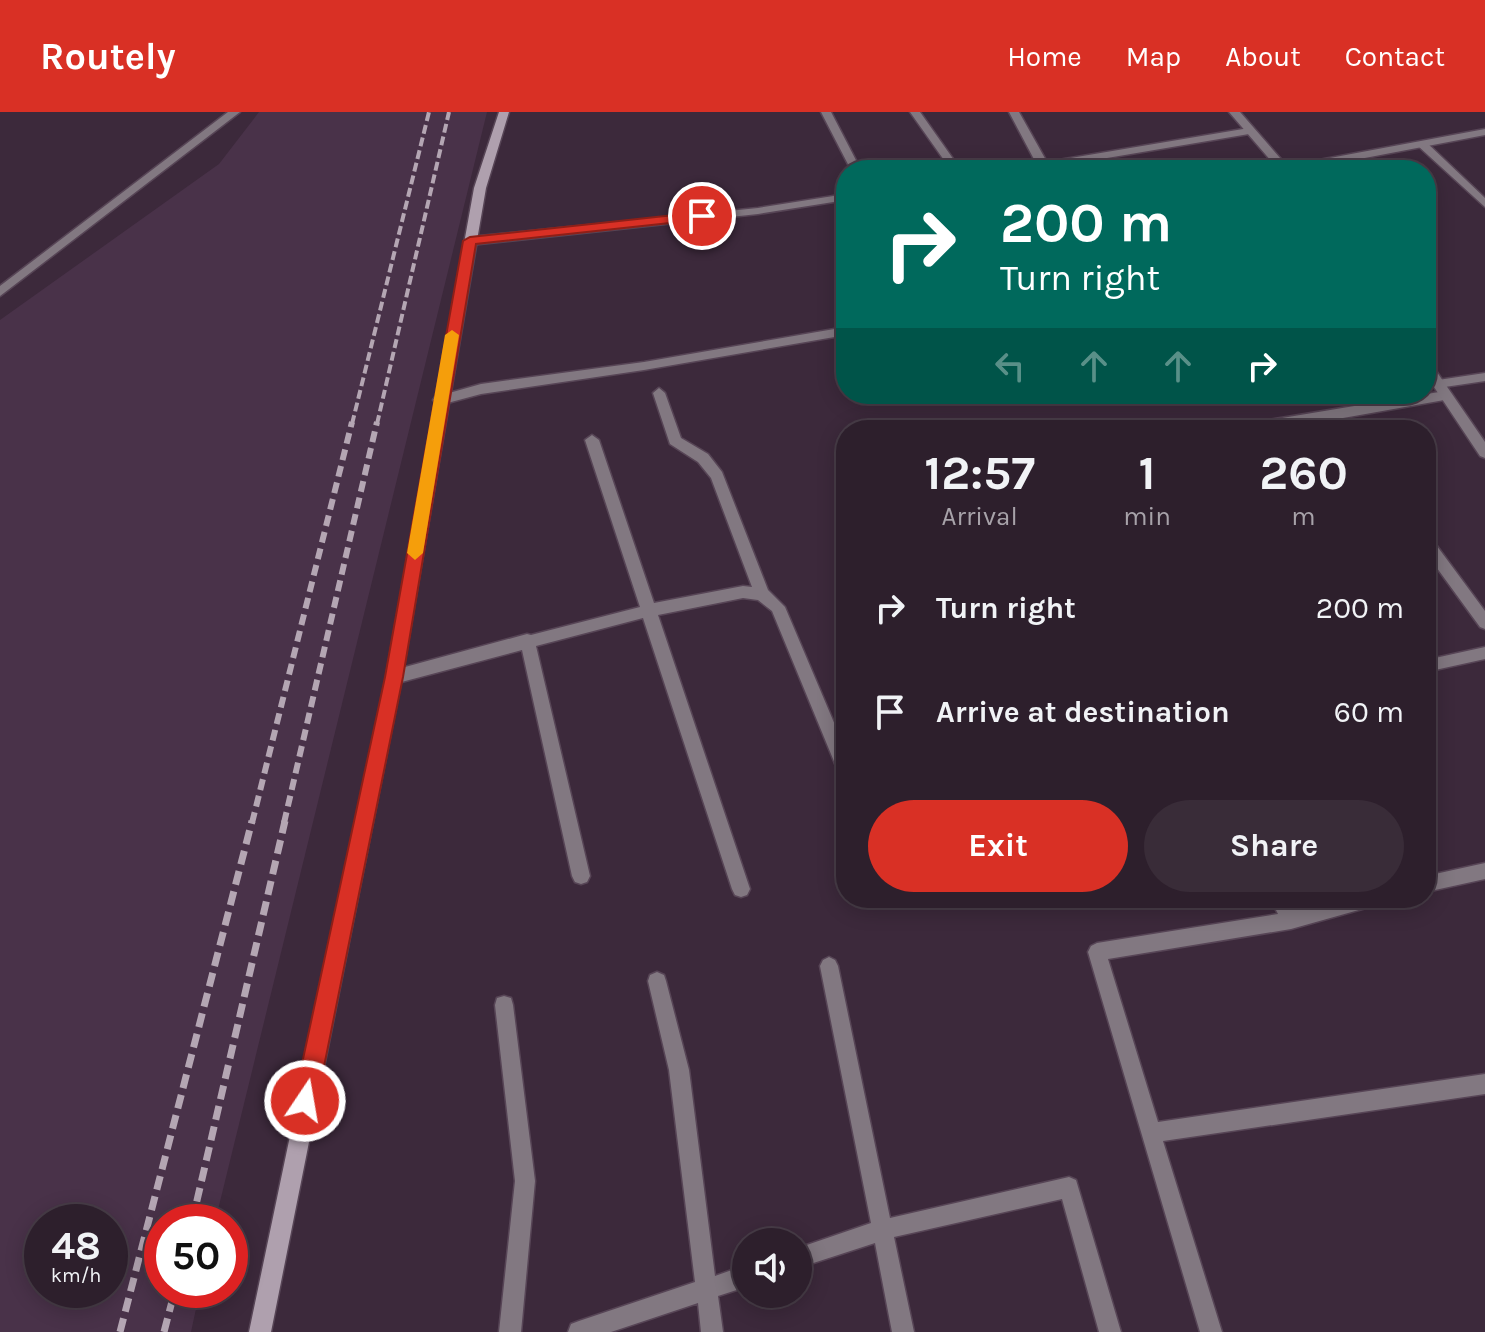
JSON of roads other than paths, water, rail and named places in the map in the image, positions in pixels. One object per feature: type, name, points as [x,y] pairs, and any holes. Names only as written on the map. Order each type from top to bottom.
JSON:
[{"type":"main road","points":[[260,1332],[394,677],[440,400],[480,188],[504,112]]},
{"type":"street","points":[[0,292],[235,112]]},
{"type":"street","points":[[826,112],[851,160]]},
{"type":"street","points":[[915,112],[949,160]]},
{"type":"street","points":[[1014,112],[1041,160]]},
{"type":"street","points":[[1234,112],[1275,160]]},
{"type":"street","points":[[1072,160],[1249,131]]},
{"type":"street","points":[[1337,160],[1485,132]]},
{"type":"street","points":[[1422,144],[1485,204]]},
{"type":"street","points":[[470,241],[758,211],[836,199]]},
{"type":"street","points":[[440,400],[481,389],[644,366],[836,333]]},
{"type":"street","points":[[1436,391],[1485,377]]},
{"type":"street","points":[[1436,381],[1485,453]]},
{"type":"street","points":[[659,393],[675,441],[703,458],[717,476],[762,594],[778,607],[836,747]]},
{"type":"street","points":[[1298,420],[1378,404]]},
{"type":"street","points":[[1333,414],[1338,420]]},
{"type":"street","points":[[592,440],[741,889]]},
{"type":"street","points":[[1436,556],[1485,623]]},
{"type":"street","points":[[394,677],[649,610],[743,592],[762,594]]},
{"type":"street","points":[[527,640],[581,876]]},
{"type":"street","points":[[1436,664],[1485,653]]},
{"type":"street","points":[[1436,882],[1485,871]]},
{"type":"street","points":[[1284,908],[1291,920]]},
{"type":"street","points":[[1211,1332],[1196,1291],[1154,1132],[1097,952],[1291,920],[1336,908]]},
{"type":"street","points":[[829,966],[903,1332]]},
{"type":"street","points":[[657,981],[679,1070],[712,1332]]},
{"type":"street","points":[[504,1005],[525,1181],[510,1332]]},
{"type":"street","points":[[1154,1132],[1485,1084]]},
{"type":"street","points":[[812,1253],[881,1230],[1069,1187],[1110,1332]]},
{"type":"street","points":[[579,1332],[732,1281]]},
{"type":"railway","points":[[352,424],[429,112]]},
{"type":"railway","points":[[377,424],[449,112]]},
{"type":"railway","points":[[252,823],[352,422]]},
{"type":"railway","points":[[284,823],[377,422]]},
{"type":"railway","points":[[120,1332],[252,821]]},
{"type":"railway","points":[[196,1204],[285,821]]},
{"type":"railway","points":[[164,1332],[170,1308]]}]
